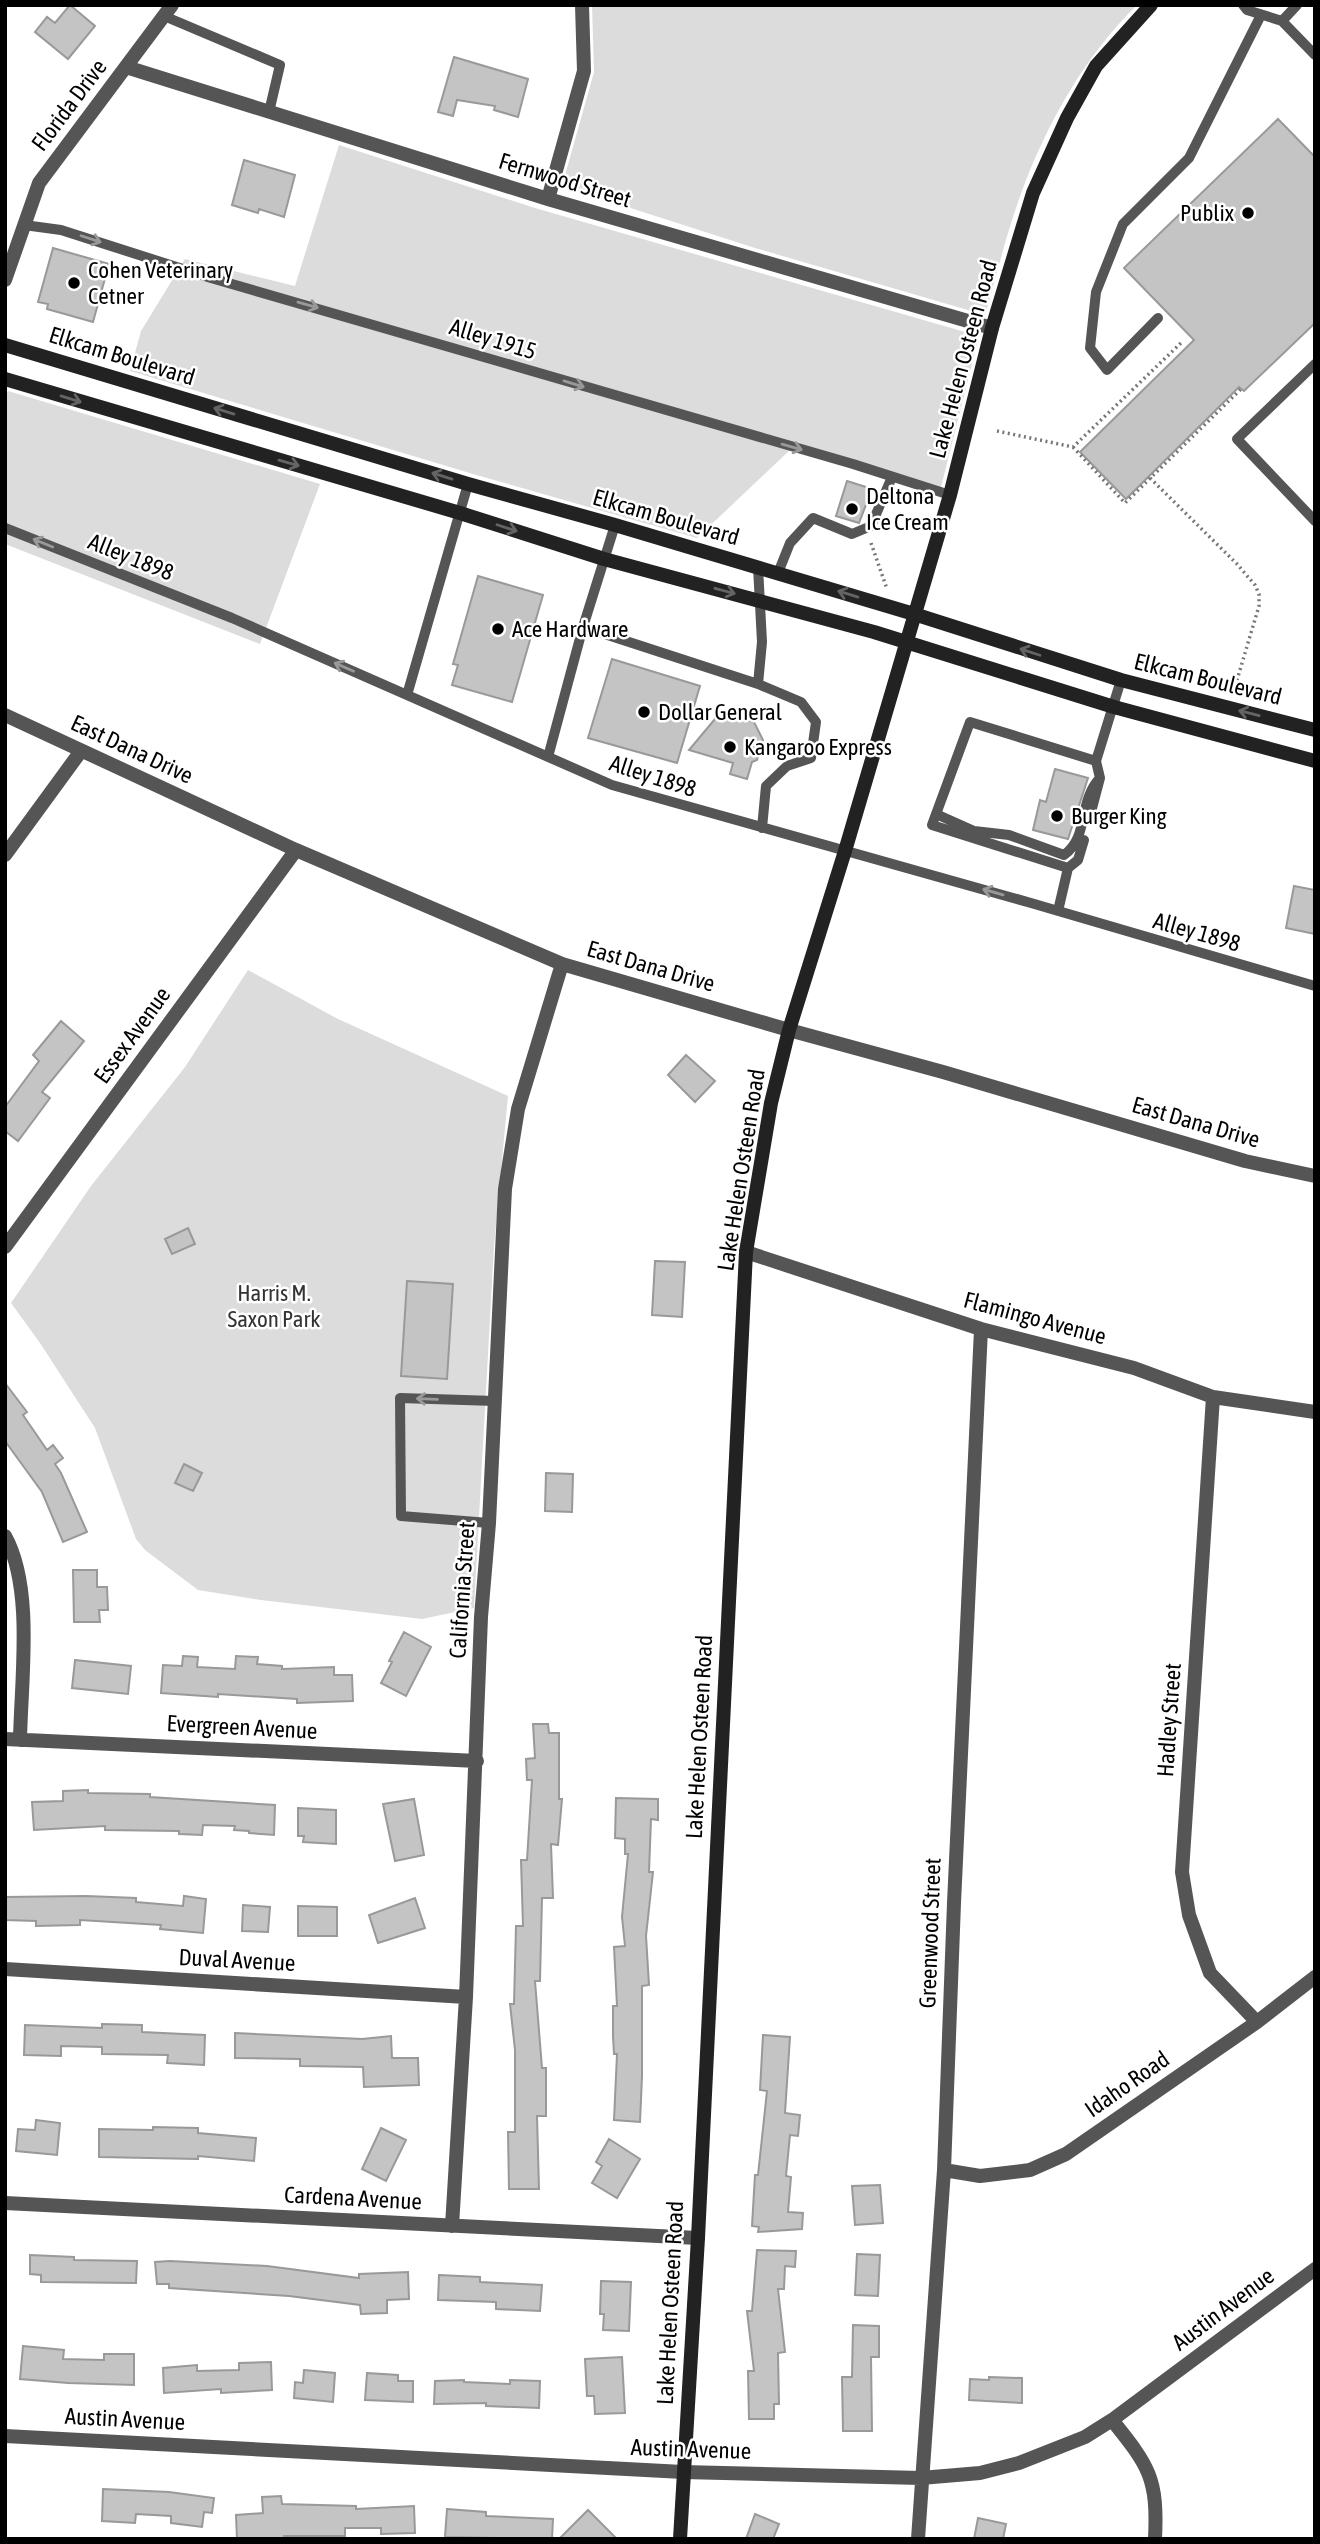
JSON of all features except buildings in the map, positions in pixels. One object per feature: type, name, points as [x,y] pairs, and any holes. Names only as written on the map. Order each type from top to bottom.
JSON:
[{"type":"street","points":[[548,199],[584,71],[582,5]]},
{"type":"street","name":"Lake Helen Osteen Road","points":[[680,2539],[698,2238],[746,1252],[771,1103],[789,1030],[950,495],[992,328],[1032,192],[1067,118],[1097,66],[1151,5]]},
{"type":"street","name":"Florida Drive","points":[[5,280],[39,183],[168,11]]},
{"type":"street","name":"Fernwood Street","points":[[126,67],[548,199],[992,328]]},
{"type":"street","name":"Elkcam Boulevard","points":[[5,345],[468,484],[615,524],[1121,680],[1315,730]]},
{"type":"street","points":[[5,379],[460,513],[604,559],[935,649],[1114,707],[1315,761]]},
{"type":"street","name":"East Dana Drive","points":[[5,715],[296,850],[562,964],[1245,1161],[1315,1176]]},
{"type":"street","points":[[5,855],[81,751]]},
{"type":"street","name":"Essex Avenue","points":[[5,1247],[296,850]]},
{"type":"street","name":"California Street","points":[[452,2226],[466,1997],[481,1617],[489,1523],[505,1189],[518,1110],[562,964]]},
{"type":"street","name":"Flamingo Avenue","points":[[746,1252],[981,1329],[1134,1368],[1213,1397],[1315,1412]]},
{"type":"street","name":"Greenwood Street","points":[[918,2539],[944,2170],[981,1329]]},
{"type":"street","name":"Hadley Street","points":[[1213,1397],[1182,1872],[1189,1915],[1210,1973],[1257,2022]]},
{"type":"street","points":[[5,1536],[13,1550],[23,1609],[12,1739]]},
{"type":"street","name":"Evergreen Avenue","points":[[12,1739],[477,1761]]},
{"type":"street","name":"Duval Avenue","points":[[5,1969],[466,1997]]},
{"type":"street","name":"Idaho Road","points":[[944,2170],[980,2176],[1030,2170],[1066,2154],[1257,2022],[1315,1977]]},
{"type":"street","name":"Cardena Avenue","points":[[5,2203],[698,2238]]},
{"type":"street","name":"Austin Avenue","points":[[5,2435],[683,2472],[921,2478],[980,2473],[1019,2463],[1085,2437],[1112,2420],[1315,2269]]},
{"type":"street","points":[[1112,2420],[1141,2456],[1153,2484],[1156,2506],[1155,2539]]},
{"type":"lane","points":[[1243,5],[1247,10],[1282,21],[1315,55]]},
{"type":"lane","points":[[1282,21],[1297,5]]},
{"type":"lane","points":[[168,11],[280,65],[269,112]]},
{"type":"lane","points":[[1158,318],[1107,370],[1090,348],[1097,292],[1123,224],[1189,158],[1261,15]]},
{"type":"lane","name":"Alley 1915","points":[[24,225],[61,230],[211,278],[448,345],[950,495]]},
{"type":"lane","points":[[1315,364],[1237,439],[1315,521]]},
{"type":"lane","points":[[778,573],[790,543],[813,518],[852,534],[871,526],[891,477]]},
{"type":"lane","points":[[407,695],[468,484]]},
{"type":"lane","points":[[548,757],[583,627],[615,524]]},
{"type":"lane","name":"Alley 1898","points":[[5,528],[232,618],[612,785],[1315,986]]},
{"type":"lane","points":[[758,567],[762,642],[758,684]]},
{"type":"lane","points":[[583,627],[758,684],[801,702],[816,722],[811,758],[787,766],[766,786],[762,828]]},
{"type":"lane","points":[[1058,911],[1068,868],[1078,860],[1100,779],[1096,761],[1121,680]]},
{"type":"lane","points":[[1068,868],[932,825],[970,722],[1096,761]]},
{"type":"lane","points":[[936,814],[974,831],[1009,835],[1065,855],[1076,846],[1090,789],[1100,779]]},
{"type":"lane","points":[[489,1523],[401,1516],[400,1398],[495,1401]]},
{"type":"path","points":[[1073,447],[1183,341]]},
{"type":"path","points":[[997,431],[1073,447],[1125,503],[1241,389]]},
{"type":"path","points":[[1150,478],[1237,564],[1259,594],[1259,606],[1237,680]]},
{"type":"path","points":[[871,543],[887,589]]},
{"type":"green space","points":[[592,5],[1137,5],[1084,68],[1043,140],[1017,206],[985,315],[755,248],[562,186],[594,72]]},
{"type":"green space","points":[[339,145],[535,208],[979,336],[940,491],[791,449],[697,538],[130,371],[141,331],[185,259],[295,286]]},
{"type":"green space","points":[[8,391],[320,484],[260,644],[5,544],[5,398]]},
{"type":"green space","name":"Harris M. Saxon Park","points":[[248,970],[338,1019],[508,1096],[494,1246],[474,1608],[422,1619],[198,1590],[145,1550],[136,1539],[95,1428],[11,1303],[91,1186],[185,1067]]},
{"type":"place","name":"Publix","points":[[1248,213]]},
{"type":"place","name":"Cohen Veterinary Cetner","points":[[74,283]]},
{"type":"place","name":"Deltona Ice Cream","points":[[852,509]]},
{"type":"place","name":"Ace Hardware","points":[[498,629]]},
{"type":"place","name":"Dollar General","points":[[644,712]]},
{"type":"place","name":"Kangaroo Express","points":[[730,747]]},
{"type":"place","name":"Burger King","points":[[1057,816]]}]
